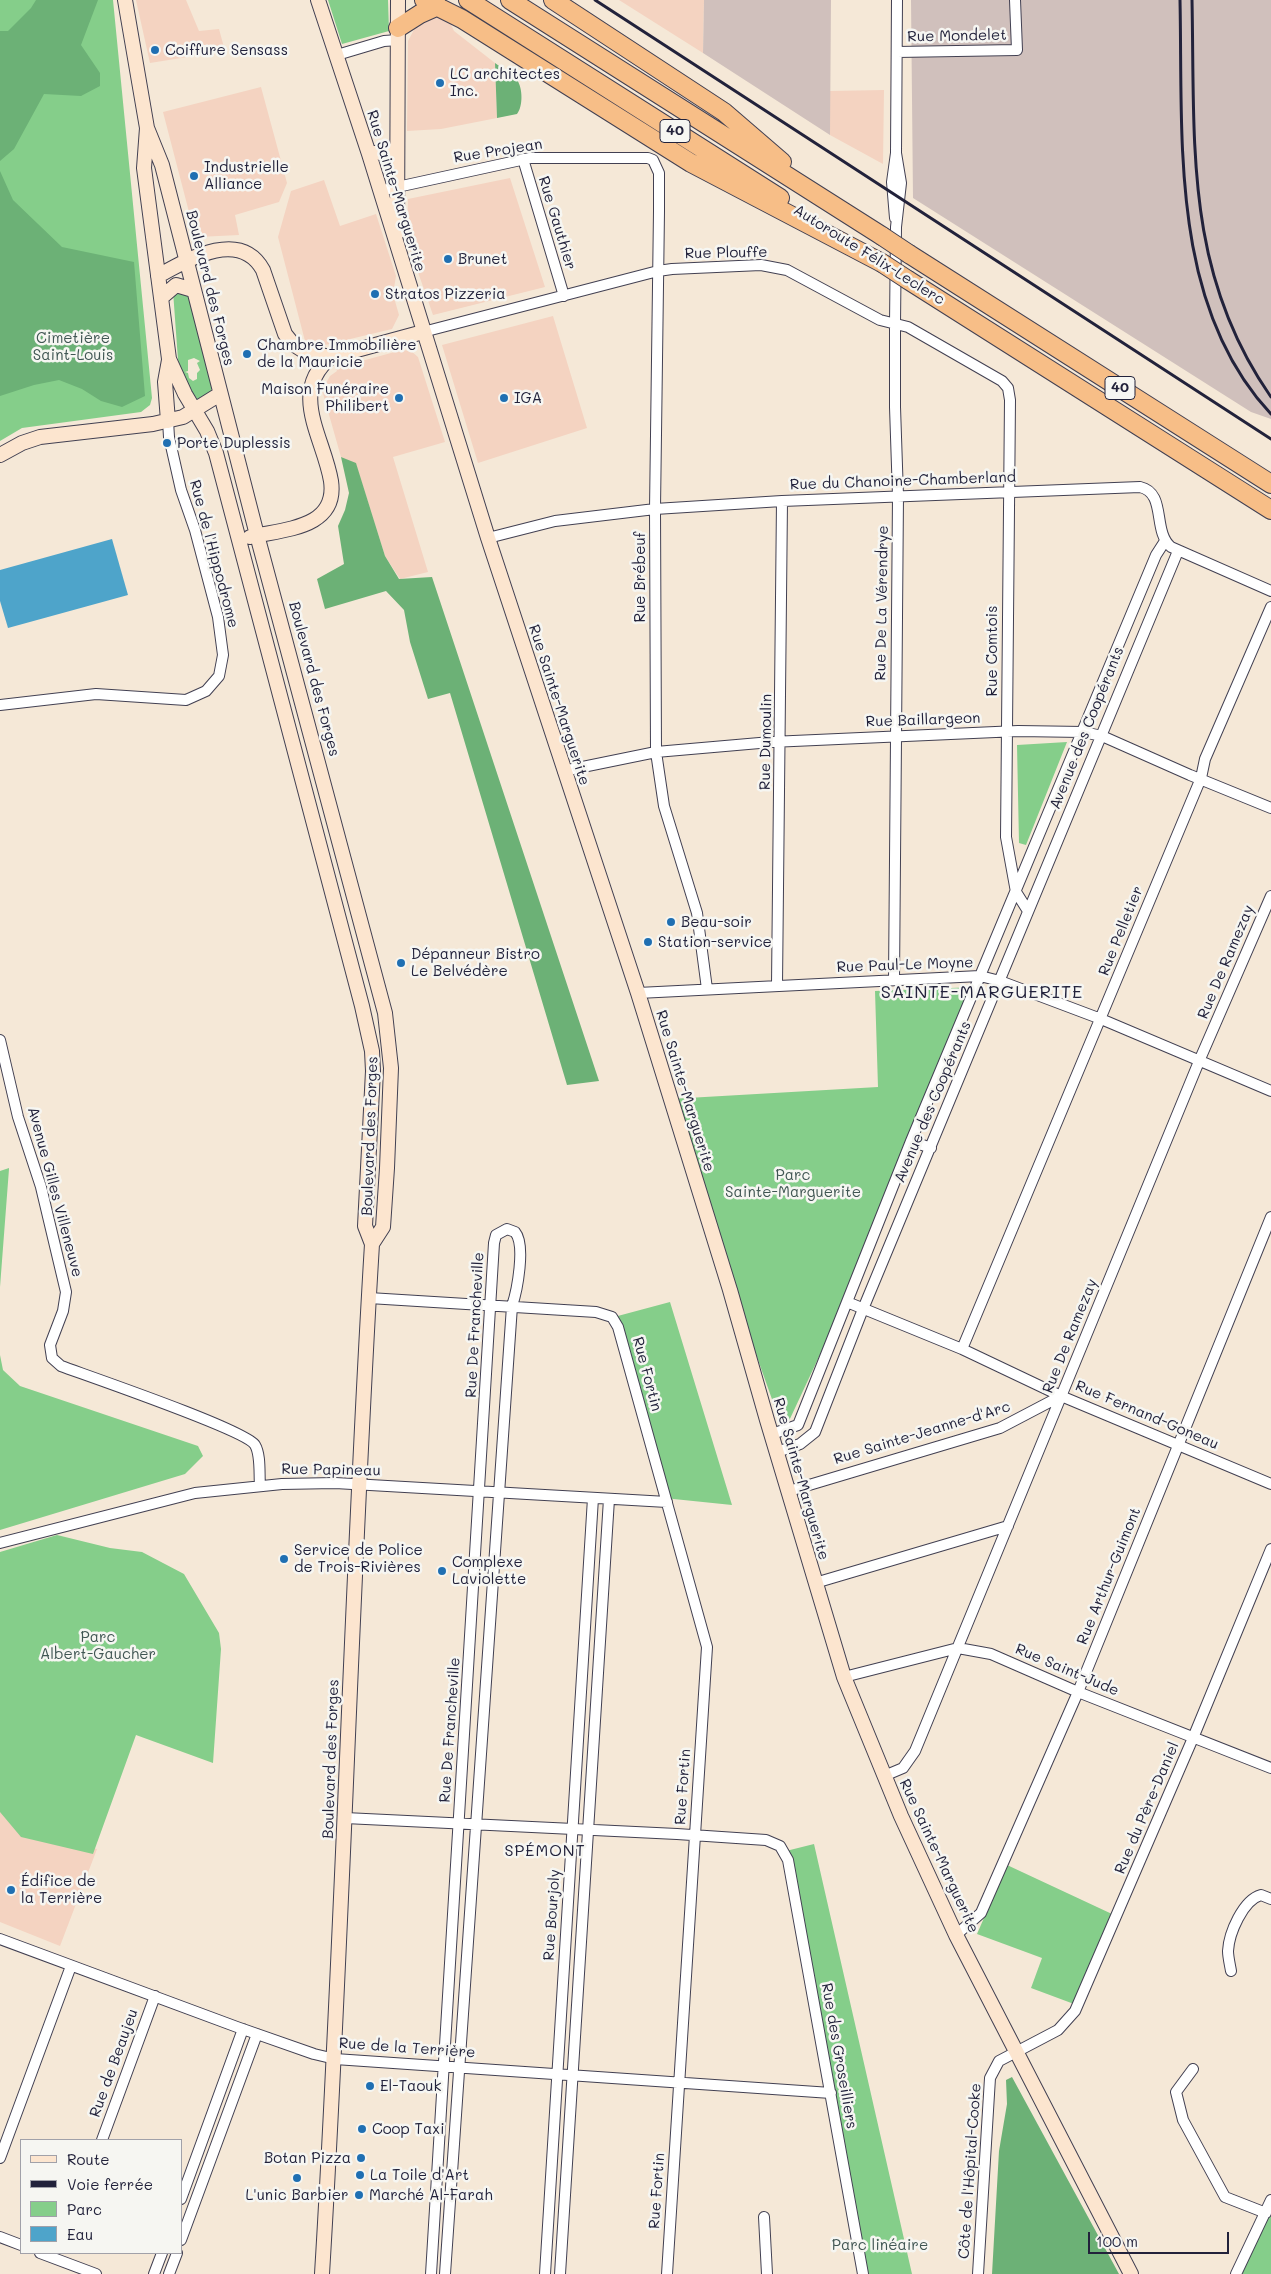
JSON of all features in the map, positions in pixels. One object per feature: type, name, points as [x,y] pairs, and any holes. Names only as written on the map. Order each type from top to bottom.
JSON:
[{"type":"highway","name":"Autoroute Félix-Leclerc","points":[[468,0],[1271,510]]},
{"type":"highway","name":"Autoroute Félix-Leclerc","points":[[510,0],[832,204],[889,232],[909,254],[1271,484]]},
{"type":"highway","points":[[552,0],[724,112],[832,204]]},
{"type":"highway","points":[[398,34],[431,3],[462,18],[691,164],[882,263]]},
{"type":"main road","name":"Boulevard des Forges","points":[[125,0],[147,128],[162,165],[257,535],[385,1013],[391,1068],[387,1168],[383,1227],[372,1244]]},
{"type":"main road","name":"Rue Sainte-Marguerite","points":[[318,0],[369,154],[423,332],[563,771],[638,993],[730,1290],[844,1677],[901,1816],[956,1935],[1132,2274]]},
{"type":"main road","points":[[397,248],[398,0]]},
{"type":"main road","name":"Boulevard des Forges","points":[[147,128],[144,168],[169,359],[185,394],[196,411],[215,449],[365,1018],[373,1064],[365,1226],[372,1244],[358,1484],[335,2059],[322,2274]]},
{"type":"main road","points":[[369,154],[396,150]]},
{"type":"main road","points":[[158,276],[204,253],[225,250],[239,251],[249,255],[263,270],[283,329],[290,342],[307,353],[331,357],[423,332]]},
{"type":"main road","points":[[161,298],[176,285],[182,285],[193,290]]},
{"type":"main road","points":[[240,539],[313,521],[324,512],[330,501],[331,477],[311,411],[309,394],[315,375],[331,357]]},
{"type":"main road","points":[[168,421],[165,382],[169,359]]},
{"type":"main road","points":[[0,455],[35,438],[168,421],[196,411],[220,394]]},
{"type":"main road","points":[[318,842],[338,837]]},
{"type":"main road","points":[[365,1018],[385,1013]]},
{"type":"street","name":"Rue De La Vérendrye","points":[[894,980],[898,496],[895,324],[889,232],[896,154],[897,0]]},
{"type":"street","name":"Rue Mondelet","points":[[897,52],[1017,50],[1015,0]]},
{"type":"street","points":[[337,55],[384,41],[398,34]]},
{"type":"street","name":"Rue Projean","points":[[379,190],[523,159],[653,160]]},
{"type":"street","name":"Rue Gauthier","points":[[523,159],[564,296]]},
{"type":"street","name":"Rue Brébeuf","points":[[653,160],[659,175],[655,509],[656,752],[664,806],[697,913],[707,989]]},
{"type":"street","name":"Rue Plouffe","points":[[423,332],[658,271],[741,265],[772,266],[803,277],[880,320],[908,327],[995,376],[1006,386]]},
{"type":"street","name":"Rue Comtois","points":[[1006,386],[1010,398],[1006,838],[1016,892],[1028,911]]},
{"type":"street","name":"Rue de l'Hippodrome","points":[[0,705],[96,694],[186,700],[206,691],[220,676],[224,655],[218,617],[195,530],[181,490],[169,437],[168,421]]},
{"type":"street","name":"Rue du Chanoine-Chamberland","points":[[488,538],[555,521],[655,509],[898,496],[1144,488],[1151,491],[1155,498],[1166,542]]},
{"type":"street","name":"Rue Dumoulin","points":[[777,985],[782,501]]},
{"type":"street","points":[[1166,542],[1178,551],[1271,591]]},
{"type":"street","name":"Avenue des Coopérants","points":[[772,1434],[798,1425],[911,1141],[1156,555],[1166,542]]},
{"type":"street","name":"Avenue des Coopérants","points":[[777,1452],[800,1444],[814,1432],[863,1309],[1102,736],[1166,574],[1178,551]]},
{"type":"street","name":"Rue Pelletier","points":[[962,1348],[1101,1019],[1201,778],[1206,759],[1271,607]]},
{"type":"street","name":"Rue Baillargeon","points":[[563,771],[656,752],[781,741],[1007,732],[1083,732],[1102,736],[1271,808]]},
{"type":"street","name":"Rue De Ramezay","points":[[884,1776],[903,1768],[915,1751],[1200,1059],[1271,896]]},
{"type":"street","name":"Rue Paul-Le Moyne","points":[[638,993],[980,976],[1000,980],[1101,1019],[1200,1059],[1271,1091]]},
{"type":"street","name":"Avenue Gilles Villeneuve","points":[[0,1040],[18,1117],[41,1187],[66,1292],[65,1306],[50,1345],[54,1360],[61,1366],[212,1422],[248,1439],[256,1447],[260,1486]]},
{"type":"street","points":[[911,1141],[930,1148]]},
{"type":"street","name":"Rue Arthur-Guimont","points":[[956,1935],[981,1913],[1078,1692],[1271,1217]]},
{"type":"street","name":"Rue De Francheville","points":[[431,2274],[492,1304],[494,1239],[500,1232],[508,1230],[518,1236],[520,1244],[517,1291],[512,1306],[445,2274]]},
{"type":"street","points":[[369,1298],[512,1306]]},
{"type":"street","name":"Rue Fernand-Goneau","points":[[847,1302],[962,1348],[1061,1396],[1271,1484]]},
{"type":"street","name":"Rue Fortin","points":[[512,1306],[596,1312],[610,1316],[618,1328],[707,1646],[667,2274]]},
{"type":"street","name":"Rue Sainte-Jeanne-d'Arc","points":[[789,1491],[1000,1428],[1061,1396]]},
{"type":"street","name":"Rue Papineau","points":[[0,1543],[177,1497],[260,1486],[312,1483],[358,1484],[667,1502]]},
{"type":"street","name":"Rue Bourjoly","points":[[545,2274],[593,1498]]},
{"type":"street","name":"Rue Bourjoly","points":[[560,2274],[609,1499]]},
{"type":"street","points":[[815,1583],[1008,1526]]},
{"type":"street","name":"Rue du Père-Daniel","points":[[1016,2052],[1058,2030],[1075,2012],[1193,1738],[1271,1549]]},
{"type":"street","name":"Rue Saint-Jude","points":[[844,1677],[958,1648],[991,1654],[1078,1692],[1271,1768]]},
{"type":"street","points":[[345,1818],[459,1822],[695,1835]]},
{"type":"street","name":"Rue des Groseilliers","points":[[695,1835],[766,1840],[780,1846],[788,1860],[864,2274]]},
{"type":"street","points":[[1231,1971],[1228,1950],[1246,1904],[1252,1898],[1261,1895],[1271,1899]]},
{"type":"street","name":"Rue de la Terrière","points":[[0,1940],[257,2034],[314,2054],[335,2059],[831,2093]]},
{"type":"street","points":[[0,2158],[71,1966]]},
{"type":"street","name":"Rue de Beaujeu","points":[[102,2139],[155,1996]]},
{"type":"street","points":[[182,2196],[243,2029]]},
{"type":"street","points":[[182,2237],[257,2034]]},
{"type":"street","name":"Côte de l'Hôpital-Cooke","points":[[978,2274],[990,2078],[999,2061],[1016,2052]]},
{"type":"street","points":[[1193,2069],[1176,2092],[1183,2120],[1225,2197],[1266,2213]]},
{"type":"street","points":[[1236,2274],[1271,2200]]},
{"type":"street","points":[[764,2217],[767,2274]]},
{"type":"street","points":[[0,2237],[20,2246]]},
{"type":"street","points":[[46,2254],[59,2256],[96,2274]]},
{"type":"street","points":[[154,2274],[162,2254]]},
{"type":"street","points":[[169,2274],[177,2254]]},
{"type":"shaded area","points":[[136,0],[186,0],[199,31],[219,29],[225,51],[150,63]]},
{"type":"shaded area","points":[[619,0],[704,0],[703,53]]},
{"type":"shaded area","points":[[704,0],[831,0],[830,135],[703,53]]},
{"type":"shaded area","points":[[911,0],[1271,0],[1271,419],[1251,412],[913,198]]},
{"type":"shaded area","points":[[434,15],[448,18],[454,31],[495,63],[497,118],[441,129],[407,131],[408,41],[416,26]]},
{"type":"shaded area","points":[[261,87],[287,183],[279,202],[235,215],[239,235],[198,237],[195,235],[163,112]]},
{"type":"shaded area","points":[[884,90],[883,164],[830,135],[830,91]]},
{"type":"shaded area","points":[[510,178],[545,287],[433,315],[407,241],[408,199]]},
{"type":"shaded area","points":[[324,180],[340,226],[376,214],[396,276],[393,294],[399,315],[392,329],[321,346],[305,341],[278,237],[291,191]]},
{"type":"shaded area","points":[[553,316],[587,428],[478,463],[442,345]]},
{"type":"shaded area","points":[[402,350],[411,351],[418,357],[445,442],[393,457],[428,572],[400,579],[385,556],[356,464],[341,457],[322,390],[330,376],[337,371],[336,368]]},
{"type":"shaded area","points":[[0,1684],[46,1834],[97,1849],[60,1946],[0,1922]]},
{"type":"green space","name":"Cimetière Saint-Louis","points":[[0,0],[113,0],[152,398],[150,405],[141,412],[22,428],[0,441]]},
{"type":"green space","points":[[36,0],[98,0],[81,45],[100,73],[100,86],[81,96],[44,94],[14,149],[0,161],[0,31],[8,31],[31,8]]},
{"type":"green space","points":[[328,0],[388,0],[389,31],[342,44]]},
{"type":"green space","points":[[495,63],[513,76],[519,83],[521,102],[517,114],[497,118]]},
{"type":"green space","points":[[0,171],[13,200],[62,247],[134,262],[145,396],[122,407],[101,401],[82,389],[59,380],[34,385],[0,396]]},
{"type":"green space","points":[[173,291],[187,292],[212,386],[211,392],[198,400],[186,384],[178,360]],"holes":[[[194,358],[200,361],[197,363],[200,370],[197,373],[197,379],[193,381],[189,378],[188,373],[185,372],[188,371],[188,360]]]},
{"type":"green space","points":[[341,457],[356,463],[385,556],[399,579],[432,577],[599,1081],[567,1085],[450,693],[428,699],[410,642],[404,610],[386,591],[325,609],[317,579],[344,564],[338,526],[345,510],[349,493]]},
{"type":"green space","points":[[1067,742],[1026,845],[1019,843],[1017,745]]},
{"type":"green space","name":"Parc Sainte-Marguerite","points":[[976,987],[845,1301],[788,1423],[779,1419],[695,1182],[670,1099],[878,1087],[875,991]]},
{"type":"green space","points":[[9,1169],[0,1287],[0,1171]]},
{"type":"green space","points":[[670,1302],[732,1505],[664,1498],[614,1317]]},
{"type":"green space","points":[[0,1355],[3,1370],[20,1386],[198,1446],[203,1456],[185,1474],[0,1530]]},
{"type":"green space","name":"Parc Albert-Gaucher","points":[[57,1535],[110,1548],[142,1552],[184,1574],[219,1633],[221,1649],[213,1763],[136,1735],[93,1854],[21,1837],[0,1812],[0,1552]]},
{"type":"green space","name":"Parc linéaire","points":[[814,1844],[912,2274],[860,2274],[782,1852]]},
{"type":"green space","points":[[1007,1865],[1112,1914],[1074,2004],[1031,1988],[1042,1958],[977,1934]]},
{"type":"green space","points":[[1012,2077],[1119,2274],[992,2274],[999,2151],[1007,2104],[1006,2080]]},
{"type":"green space","points":[[1271,2201],[1271,2274],[1237,2274]]},
{"type":"water","points":[[112,539],[128,595],[8,628],[0,601],[0,570]]},
{"type":"railway","points":[[595,0],[1271,439]]},
{"type":"railway","points":[[1180,0],[1183,163],[1188,218],[1198,271],[1214,323],[1238,371],[1271,414]]},
{"type":"railway","points":[[1192,0],[1195,156],[1200,206],[1209,255],[1222,303],[1243,350],[1271,397]]},
{"type":"place","name":"Coiffure Sensass","points":[[155,50]]},
{"type":"place","name":"LC architectes Inc.","points":[[440,83]]},
{"type":"place","name":"Industrielle Alliance","points":[[194,176]]},
{"type":"place","name":"Brunet","points":[[448,259]]},
{"type":"place","name":"Stratos Pizzeria","points":[[375,294]]},
{"type":"place","name":"Chambre Immobilière de la Mauricie","points":[[247,354]]},
{"type":"place","name":"Maison Funéraire Philibert","points":[[399,398]]},
{"type":"place","name":"IGA","points":[[504,398]]},
{"type":"place","name":"Porte Duplessis","points":[[167,443]]},
{"type":"place","name":"Beau-soir","points":[[671,922]]},
{"type":"place","name":"Station-service","points":[[648,942]]},
{"type":"place","name":"Dépanneur Bistro Le Belvédère","points":[[401,963]]},
{"type":"place","name":"Service de Police de Trois-Rivières","points":[[284,1559]]},
{"type":"place","name":"Complexe Laviolette","points":[[442,1571]]},
{"type":"place","name":"Édifice de la Terrière","points":[[11,1890]]},
{"type":"place","name":"El-Taouk","points":[[370,2086]]},
{"type":"place","name":"Coop Taxi","points":[[362,2129]]},
{"type":"place","name":"Botan Pizza","points":[[361,2158]]},
{"type":"place","name":"La Toile d'Art","points":[[360,2175]]},
{"type":"place","name":"L'unic Barbier","points":[[297,2178]]},
{"type":"place","name":"Marché Al-Farah","points":[[359,2195]]},
{"type":"district","name":"SAINTE-MARGUERITE","points":[[982,992]]},
{"type":"district","name":"SPÉMONT","points":[[545,1851]]}]
